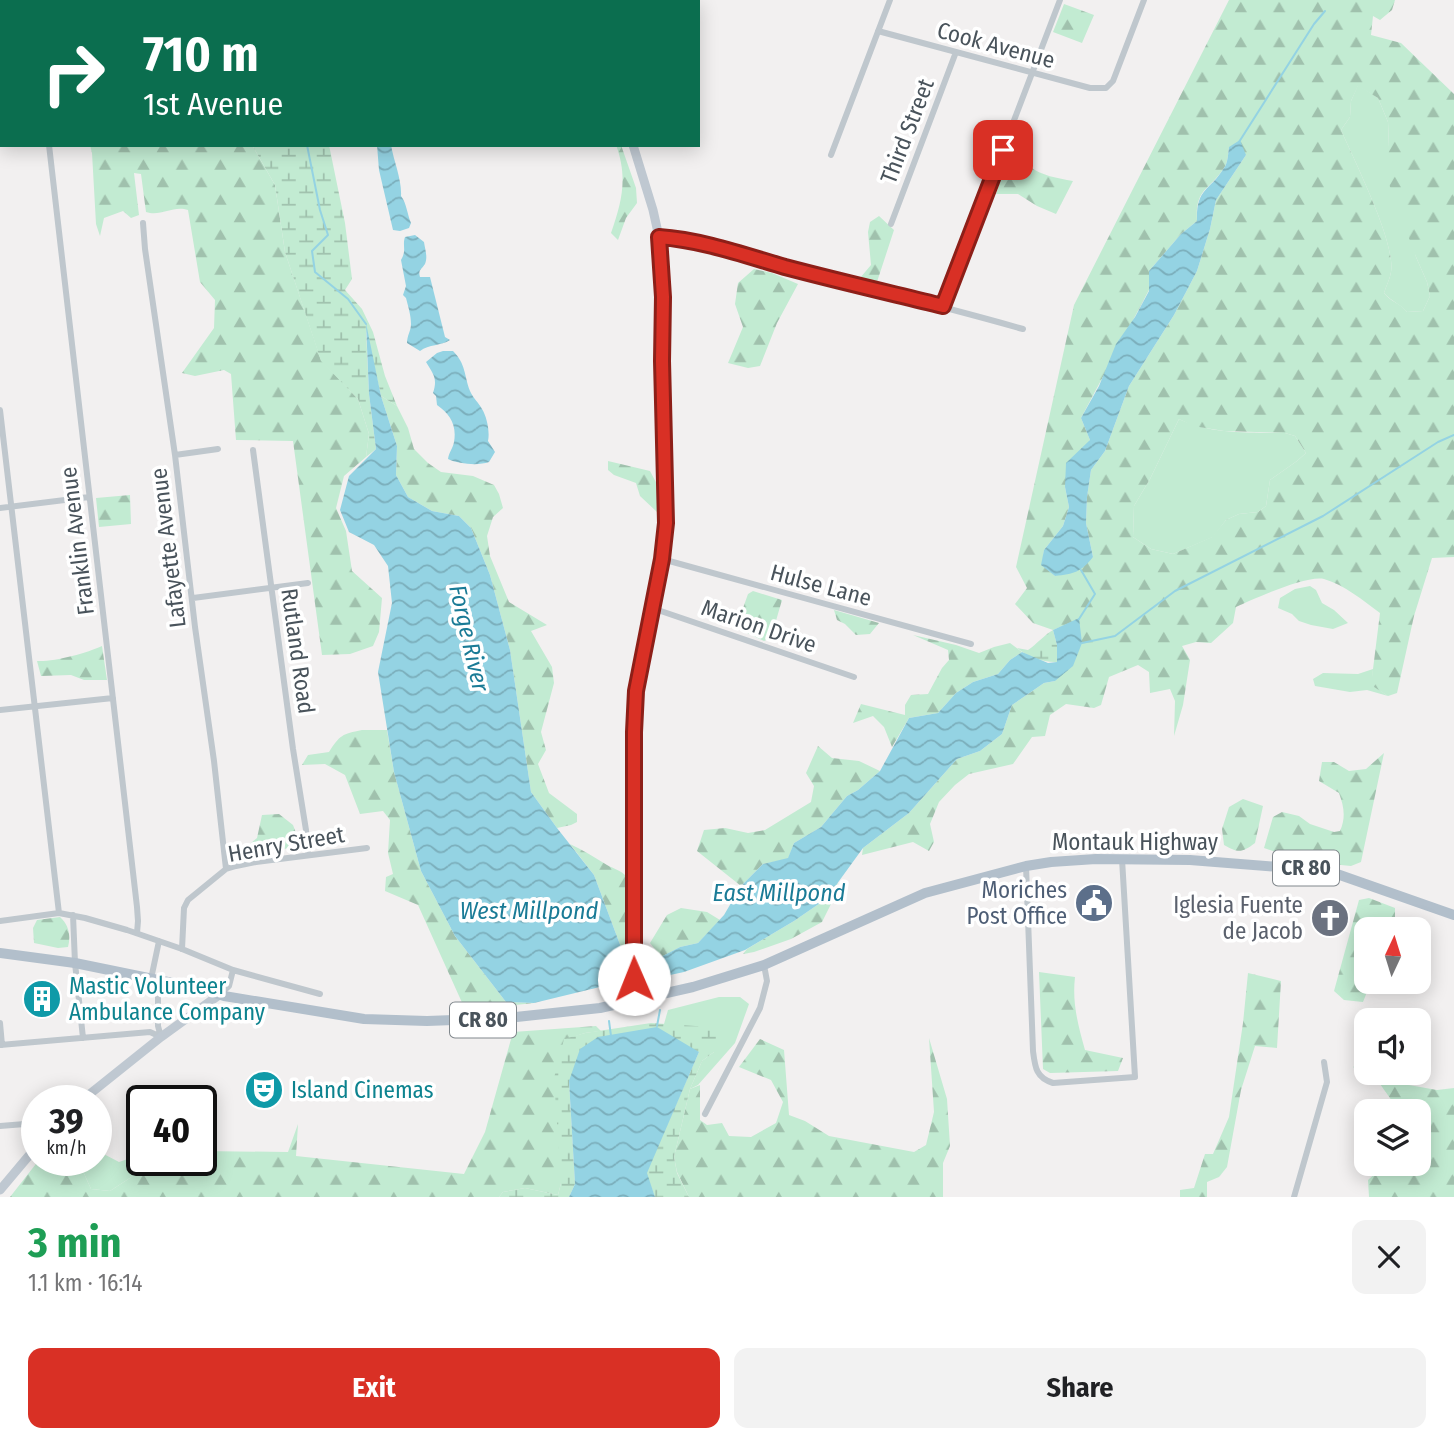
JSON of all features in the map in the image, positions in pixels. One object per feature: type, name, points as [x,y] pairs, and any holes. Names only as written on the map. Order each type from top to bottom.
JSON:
[{"type":"main road","name":"Montauk Highway","points":[[0,953],[75,963],[202,989],[219,995],[364,1019],[427,1021],[538,1016],[600,1008],[693,987],[764,965],[925,894],[1026,866],[1051,862],[1096,859],[1190,860],[1318,870],[1337,874],[1454,915]]},
{"type":"street","points":[[831,155],[890,0]]},
{"type":"street","points":[[943,306],[1060,0]]},
{"type":"street","name":"Cook Avenue","points":[[878,31],[1090,88],[1106,88],[1112,81],[1144,0]]},
{"type":"street","name":"Third Street","points":[[891,224],[957,52]]},
{"type":"street","name":"Franklin Avenue","points":[[49,147],[137,906],[137,933]]},
{"type":"street","points":[[634,147],[659,237],[663,297],[666,523],[662,559],[636,691],[635,1000]]},
{"type":"street","name":"Lafayette Avenue","points":[[143,223],[215,761],[226,869]]},
{"type":"street","points":[[659,237],[705,244],[1023,329]]},
{"type":"street","points":[[0,410],[59,913]]},
{"type":"street","points":[[175,454],[218,449]]},
{"type":"street","name":"Rutland Road","points":[[253,450],[308,855]]},
{"type":"street","points":[[0,508],[89,497]]},
{"type":"street","name":"Hulse Lane","points":[[662,559],[971,643]]},
{"type":"street","points":[[193,598],[308,583]]},
{"type":"street","name":"Marion Drive","points":[[652,608],[855,677]]},
{"type":"street","points":[[0,710],[113,698]]},
{"type":"street","name":"Henry Street","points":[[181,949],[184,908],[188,900],[226,869],[367,848]]},
{"type":"street","points":[[1026,866],[1035,1070],[1045,1080],[1053,1083],[1135,1077],[1122,859]]},
{"type":"street","points":[[0,921],[59,913],[104,922],[233,970],[320,994]]},
{"type":"street","points":[[73,915],[83,1038]]},
{"type":"street","points":[[159,941],[154,980],[161,1037]]},
{"type":"street","points":[[705,1114],[760,1008],[767,981],[764,965]]},
{"type":"street","points":[[101,1085],[219,995],[229,986],[233,970]]},
{"type":"street","points":[[0,1023],[1,1045],[150,1032],[161,1037]]},
{"type":"street","points":[[1294,1197],[1327,1082],[1324,1062]]},
{"type":"street","points":[[0,1126],[21,1124]]},
{"type":"street","points":[[0,1190],[21,1165]]},
{"type":"green space","points":[[1229,0],[1395,0],[1392,10],[1380,20],[1373,16],[1371,35],[1401,43],[1454,94],[1454,557],[1432,558],[1414,616],[1397,693],[1388,696],[1371,685],[1380,613],[1346,589],[1324,579],[1293,584],[1236,607],[1233,623],[1211,643],[1196,642],[1182,646],[1190,660],[1183,705],[1174,736],[1175,701],[1170,689],[1150,693],[1149,672],[1138,665],[1109,677],[1101,705],[1094,708],[1066,704],[1050,715],[1045,736],[1032,737],[1013,764],[969,774],[955,785],[939,802],[930,824],[934,842],[929,851],[913,842],[862,855],[863,848],[909,813],[957,759],[980,751],[1002,734],[1012,705],[1044,683],[1055,681],[1079,619],[1053,630],[1033,623],[1015,604],[1027,588],[1016,567],[1074,305]],"holes":[[[1358,86],[1378,98],[1388,122],[1386,176],[1427,282],[1430,296],[1423,311],[1407,312],[1384,293],[1391,272],[1387,242],[1373,201],[1341,130],[1350,117],[1351,101]],[[1229,147],[1246,155],[1216,200],[1197,271],[1174,315],[1129,386],[1105,451],[1091,470],[1086,523],[1093,557],[1055,576],[1042,565],[1044,550],[1063,526],[1069,507],[1065,487],[1090,440],[1081,418],[1149,290],[1149,271],[1181,234],[1197,221],[1198,202],[1227,161]],[[1179,419],[1193,426],[1224,431],[1285,433],[1295,436],[1306,453],[1270,480],[1266,506],[1258,512],[1239,514],[1226,520],[1212,537],[1173,554],[1151,549],[1133,537],[1134,506]]]},
{"type":"green space","points":[[1064,4],[1094,15],[1082,43],[1053,32]]},
{"type":"green space","points":[[1358,85],[1378,98],[1388,122],[1389,147],[1416,257],[1430,296],[1423,311],[1407,312],[1384,293],[1391,272],[1387,242],[1373,201],[1341,130],[1350,117],[1351,101]]},
{"type":"green space","points":[[90,147],[253,147],[275,185],[285,252],[321,360],[358,399],[369,434],[366,457],[344,476],[336,508],[346,531],[352,571],[382,598],[379,632],[373,646],[350,654],[322,655],[293,441],[236,440],[231,374],[224,370],[195,376],[182,373],[214,328],[215,300],[200,282],[188,210],[146,212],[141,174],[134,173],[139,215],[131,218],[123,211],[104,218],[100,236],[96,224]]},
{"type":"green space","points":[[253,147],[329,147],[345,223],[352,279],[345,290],[362,309],[373,332],[385,376],[397,406],[381,396],[366,329],[369,394],[376,449],[366,457],[369,434],[358,399],[321,361],[285,252],[275,185]]},
{"type":"green space","points":[[617,147],[622,147],[636,188],[637,203],[626,218],[618,240],[611,233],[622,189]]},
{"type":"green space","points":[[1009,154],[1039,172],[1073,181],[1056,214],[1018,194],[996,194]]},
{"type":"green space","points":[[879,216],[894,230],[876,285],[860,278],[871,265],[868,232],[870,222]]},
{"type":"green space","points":[[754,269],[798,284],[777,323],[760,366],[748,368],[728,363],[743,327],[735,304],[738,283]]},
{"type":"green space","points":[[381,396],[397,406],[408,428],[414,449],[428,463],[441,472],[473,476],[494,485],[499,494],[503,508],[493,517],[487,536],[490,556],[509,602],[547,625],[531,631],[552,667],[554,683],[541,732],[546,750],[538,764],[549,793],[577,814],[577,822],[571,825],[557,828],[531,792],[510,650],[490,575],[471,528],[459,516],[432,511],[408,497],[396,475],[397,446]]},
{"type":"green space","points":[[1179,419],[1218,430],[1285,433],[1295,436],[1306,453],[1270,480],[1266,506],[1258,512],[1239,514],[1226,520],[1213,537],[1173,554],[1151,549],[1133,537],[1134,506]]},
{"type":"green space","points":[[608,461],[650,471],[659,488],[657,512],[640,496],[636,483],[608,470]]},
{"type":"green space","points":[[130,495],[131,524],[99,527],[96,498]]},
{"type":"green space","points":[[1310,586],[1316,590],[1322,603],[1348,623],[1333,629],[1311,625],[1278,608],[1280,598],[1295,589]]},
{"type":"green space","points":[[753,591],[782,600],[771,638],[764,641],[743,631],[737,625],[748,594]]},
{"type":"green space","points":[[834,610],[879,623],[870,634],[856,635],[837,620]]},
{"type":"green space","points":[[1053,630],[1058,662],[1036,659],[1017,648],[1028,650]]},
{"type":"green space","points":[[913,635],[979,653],[1010,643],[1022,652],[1010,660],[998,674],[973,682],[956,693],[938,713],[909,718],[892,747],[884,727],[873,716],[853,723],[861,704],[905,715],[905,705],[911,695],[928,694],[949,660],[948,650]]},
{"type":"green space","points":[[102,646],[107,680],[84,680],[71,675],[41,676],[37,661],[70,656]]},
{"type":"green space","points":[[1373,669],[1372,685],[1388,696],[1367,690],[1350,692],[1315,686],[1313,679],[1323,673],[1358,674]]},
{"type":"green space","points":[[362,730],[387,730],[394,772],[421,871],[455,936],[506,1002],[534,1003],[476,1009],[464,1007],[418,905],[385,891],[386,877],[393,874],[388,853],[390,820],[383,811],[360,814],[345,775],[325,764],[302,765],[308,755],[329,752],[342,736]]},
{"type":"green space","points":[[818,746],[832,758],[859,761],[880,771],[847,796],[821,827],[794,843],[788,859],[763,864],[741,886],[697,851],[704,830],[725,828],[748,833],[765,830],[811,802],[814,786],[806,773]]},
{"type":"green space","points":[[1384,753],[1361,862],[1351,866],[1331,864],[1284,855],[1264,848],[1273,817],[1282,812],[1299,816],[1310,824],[1334,832],[1340,831],[1344,817],[1342,803],[1339,793],[1319,781],[1322,762],[1334,762],[1349,771],[1366,769]]},
{"type":"green space","points":[[1243,799],[1263,806],[1255,843],[1247,849],[1237,851],[1224,845],[1222,829],[1229,807]]},
{"type":"green space","points":[[279,814],[293,825],[299,841],[280,850],[244,849],[257,838],[262,815]]},
{"type":"green space","points":[[570,844],[627,877],[625,958],[594,875]]},
{"type":"green space","points":[[838,882],[822,922],[791,939],[743,954],[826,899]]},
{"type":"green space","points":[[1369,898],[1395,908],[1395,917],[1354,917],[1359,900]]},
{"type":"green space","points":[[681,908],[707,912],[720,920],[698,943],[680,947],[661,957],[650,943],[667,915]]},
{"type":"green space","points":[[60,917],[68,931],[68,947],[58,948],[34,943],[33,928],[37,920]]},
{"type":"green space","points":[[1354,918],[1354,994],[1366,994],[1363,1002],[1344,1000],[1334,991]]},
{"type":"green space","points":[[1039,972],[1075,977],[1075,1005],[1085,1050],[1123,1058],[1118,1071],[1050,1073],[1043,1069]]},
{"type":"green space","points":[[1248,973],[1281,981],[1277,1048],[1255,1046],[1241,1090],[1227,1167],[1219,1177],[1207,1182],[1207,1197],[1180,1197],[1180,1190],[1194,1188],[1205,1154],[1213,1154],[1229,1117]]},
{"type":"green space","points":[[719,997],[740,997],[749,1004],[735,1043],[698,1085],[690,1089],[702,1061],[714,1052],[664,1024],[668,1010]]},
{"type":"green space","points":[[651,1023],[710,1027],[723,1038],[714,1052],[702,1061],[690,1089],[674,1157],[677,1173],[689,1197],[655,1197],[646,1173],[699,1052],[569,1081],[575,1184],[569,1197],[499,1197],[503,1192],[525,1188],[558,1195],[561,1183],[554,1078],[564,1039],[585,1033]]},
{"type":"green space","points":[[596,1026],[601,1031],[564,1040],[561,1183],[558,1195],[525,1188],[503,1192],[499,1197],[10,1197],[26,1176],[85,1176],[91,1189],[110,1191],[133,1176],[217,1176],[217,1151],[288,1152],[298,1124],[296,1156],[464,1174],[485,1132],[513,1032]]},
{"type":"green space","points":[[929,1038],[947,1099],[950,1146],[943,1163],[943,1197],[689,1197],[677,1172],[674,1157],[690,1089],[700,1085],[700,1120],[707,1125],[722,1123],[729,1136],[751,1137],[776,1123],[783,1102],[771,1080],[739,1067],[760,1039],[784,1050],[789,1115],[805,1121],[829,1136],[914,1152],[926,1145],[934,1112]]},
{"type":"green space","points":[[1381,1085],[1409,1085],[1437,1090],[1454,1088],[1454,1197],[1369,1197],[1368,1180],[1372,1176],[1431,1176],[1431,1099],[1391,1099]]},
{"type":"green space","points":[[112,1158],[119,1162],[126,1160],[126,1176],[133,1176],[110,1191],[91,1189],[85,1176],[112,1176]]},
{"type":"water","points":[[1240,140],[1246,155],[1216,200],[1197,271],[1174,315],[1129,386],[1105,451],[1091,470],[1086,523],[1093,557],[1077,571],[1055,576],[1041,565],[1044,550],[1063,526],[1069,507],[1065,487],[1066,463],[1090,440],[1081,418],[1099,386],[1116,344],[1149,291],[1149,271],[1181,234],[1197,221],[1201,196],[1225,166],[1229,147]]},
{"type":"water","points":[[377,147],[392,147],[401,196],[411,223],[409,228],[393,230],[379,170]]},
{"type":"water","points":[[415,235],[424,242],[426,253],[420,277],[430,277],[445,337],[450,340],[420,351],[407,343],[411,321],[403,295],[406,286],[401,260],[405,237]]},
{"type":"water","name":"West Millpond","points":[[366,323],[381,396],[397,446],[396,475],[408,497],[432,511],[459,516],[471,528],[490,575],[510,650],[531,792],[594,875],[625,958],[620,974],[604,986],[534,1003],[506,1002],[455,936],[421,871],[394,772],[378,672],[392,603],[388,566],[374,545],[349,532],[340,510],[349,476],[376,449],[369,394]]},
{"type":"water","points":[[443,351],[453,351],[457,356],[463,365],[470,391],[484,412],[488,441],[495,452],[489,462],[469,464],[448,459],[455,436],[453,425],[446,412],[437,405],[433,393],[434,376],[426,362]]},
{"type":"water","name":"East Millpond","points":[[1079,618],[1082,643],[1073,666],[1055,681],[1044,683],[1012,705],[1002,734],[980,751],[957,759],[909,813],[863,848],[826,899],[745,950],[684,972],[647,980],[647,964],[680,947],[698,943],[724,915],[741,886],[763,864],[788,858],[794,843],[821,827],[847,796],[880,771],[909,718],[938,713],[956,693],[973,682],[998,674],[1010,660],[1022,652],[1048,663],[1057,662],[1057,645],[1053,630]]},
{"type":"water","points":[[657,1027],[699,1052],[647,1173],[655,1197],[569,1197],[575,1184],[569,1081],[580,1049],[598,1037]]},
{"type":"waterway","points":[[1239,142],[1325,11]]},
{"type":"waterway","name":"Forge River","points":[[307,147],[328,235],[312,251],[315,272],[348,299],[366,324]]},
{"type":"waterway","points":[[1082,643],[1115,636],[1175,591],[1323,516],[1438,442],[1454,435]]},
{"type":"waterway","points":[[1079,619],[1095,594],[1081,570]]},
{"type":"waterway","points":[[657,1026],[660,1010]]},
{"type":"waterway","name":"Forge River","points":[[609,1021],[611,1036]]},
{"type":"place","name":"Moriches Post Office","points":[[1094,903]]},
{"type":"place","name":"Iglesia Fuente de Jacob","points":[[1330,918]]},
{"type":"place","name":"Mastic Volunteer Ambulance Company","points":[[42,999]]},
{"type":"place","name":"Island Cinemas","points":[[264,1090]]},
{"type":"route","points":[[634,979],[636,691],[662,559],[666,523],[663,297],[659,237],[705,244],[943,306],[1003,150]]}]
